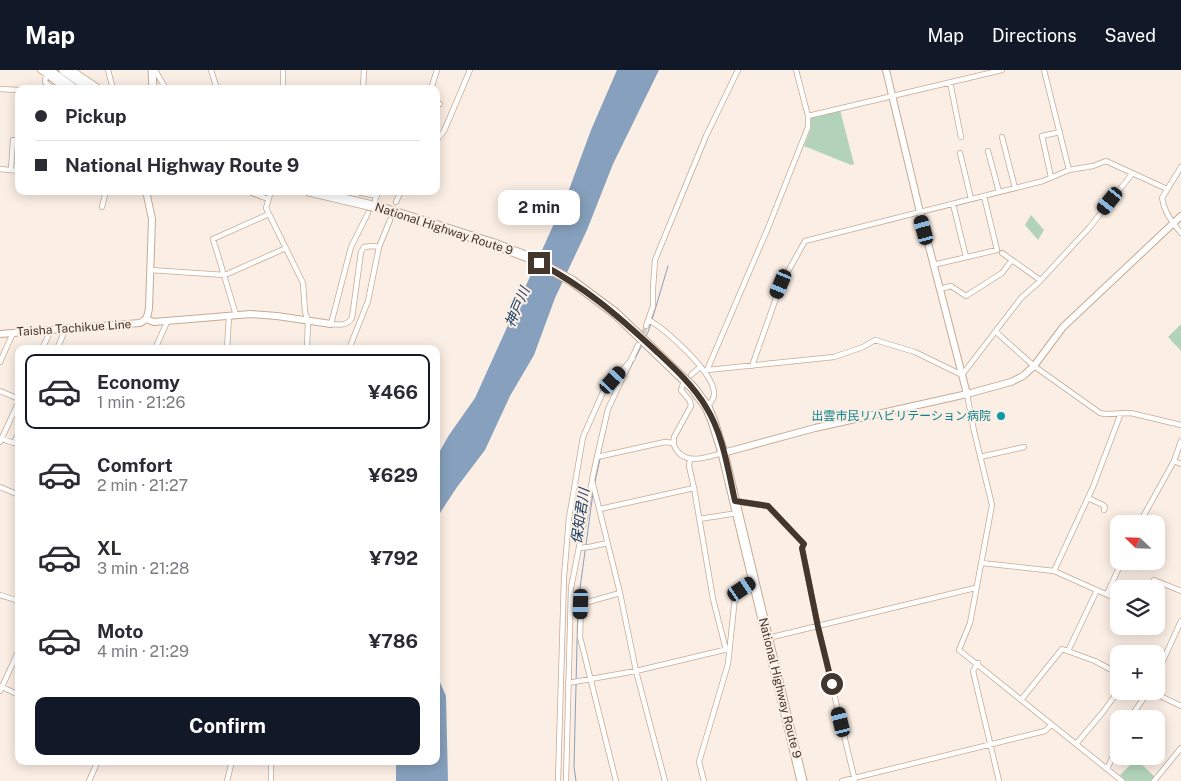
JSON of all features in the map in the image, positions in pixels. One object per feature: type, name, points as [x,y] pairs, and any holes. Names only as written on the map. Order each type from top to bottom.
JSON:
[{"type":"highway","points":[[64,70],[77,85]]},
{"type":"highway","points":[[47,73],[77,85]]},
{"type":"highway","name":"National Highway Route 9","points":[[326,195],[382,208],[418,219],[528,257],[572,281],[615,312],[693,388],[713,421],[723,453],[802,781]]},
{"type":"main road","points":[[153,70],[153,85]]},
{"type":"street","points":[[40,70],[47,73],[60,85]]},
{"type":"street","points":[[108,70],[112,85]]},
{"type":"street","points":[[153,70],[163,85]]},
{"type":"street","points":[[211,70],[216,85]]},
{"type":"street","points":[[283,70],[283,85]]},
{"type":"street","points":[[363,85],[364,70]]},
{"type":"street","points":[[432,85],[437,70]]},
{"type":"street","points":[[440,136],[470,70]]},
{"type":"street","points":[[646,326],[653,306],[655,260],[706,136],[738,70]]},
{"type":"street","points":[[706,371],[768,228],[808,127],[808,116],[796,70]]},
{"type":"street","points":[[886,70],[967,394],[992,505],[970,623],[959,650],[978,663],[1051,725],[1122,781]]},
{"type":"street","points":[[808,116],[1002,70]]},
{"type":"street","points":[[1044,70],[1069,170]]},
{"type":"street","points":[[74,71],[77,85]]},
{"type":"street","points":[[74,71],[95,85]]},
{"type":"street","points":[[47,73],[45,82],[48,85]]},
{"type":"street","points":[[950,82],[962,137]]},
{"type":"street","points":[[0,89],[15,90]]},
{"type":"street","points":[[1051,177],[1042,136],[1060,132]]},
{"type":"street","points":[[1002,137],[1015,188]]},
{"type":"street","points":[[11,170],[12,140]]},
{"type":"street","points":[[988,151],[999,192]]},
{"type":"street","points":[[960,153],[971,199]]},
{"type":"street","points":[[752,366],[781,284],[805,240],[1043,181],[1069,170],[1093,166],[1106,161],[1167,189]]},
{"type":"street","points":[[1181,167],[1162,198],[1173,224],[1181,233]]},
{"type":"street","points":[[0,169],[15,170]]},
{"type":"street","points":[[962,375],[1021,298],[1089,228],[1132,174]]},
{"type":"street","points":[[102,207],[105,195]]},
{"type":"street","name":"Taisha Tachikue Line","points":[[0,334],[140,323],[146,319],[149,308],[152,219],[147,195]]},
{"type":"street","points":[[256,195],[268,200]]},
{"type":"street","points":[[270,195],[266,208],[303,283],[305,312],[308,321],[307,345]]},
{"type":"street","points":[[396,202],[399,195]]},
{"type":"street","points":[[934,265],[996,250],[984,196]]},
{"type":"street","points":[[953,204],[966,257]]},
{"type":"street","points":[[368,213],[351,247],[331,324],[342,326],[350,321],[360,252],[364,247],[379,247]]},
{"type":"street","points":[[228,345],[233,316],[225,275],[213,239],[269,214]]},
{"type":"street","points":[[683,384],[680,390],[690,401],[691,406],[674,437],[673,443],[680,455],[690,459],[723,453],[815,428],[967,394],[1011,382],[1023,376],[1034,366],[1063,327],[1181,216]]},
{"type":"street","points":[[351,345],[368,302],[379,247],[390,220]]},
{"type":"street","points":[[150,270],[225,275],[286,248]]},
{"type":"street","points":[[1002,253],[1040,280]]},
{"type":"street","points":[[940,289],[951,286],[966,296],[1002,273],[1012,260]]},
{"type":"street","name":"Taisha Tachikue Line","points":[[146,319],[154,322],[233,316],[277,316],[331,324]]},
{"type":"street","points":[[158,345],[168,320]]},
{"type":"street","points":[[649,320],[660,326],[677,341],[706,371],[714,394],[713,400],[706,407]]},
{"type":"street","points":[[59,345],[66,328]]},
{"type":"street","points":[[44,345],[51,330]]},
{"type":"street","points":[[996,332],[1034,366],[1100,413],[1131,413],[1181,425]]},
{"type":"street","points":[[0,362],[13,333]]},
{"type":"street","points":[[706,371],[834,357],[863,347],[874,340],[914,352],[962,375]]},
{"type":"street","points":[[566,781],[571,588],[608,409],[638,345]]},
{"type":"street","points":[[558,781],[564,577],[569,518],[583,437],[603,392],[633,358]]},
{"type":"street","points":[[691,376],[700,366]]},
{"type":"street","points":[[0,391],[15,398]]},
{"type":"street","points":[[15,409],[1,441],[14,443],[15,441]]},
{"type":"street","points":[[1054,571],[1088,498],[1121,413]]},
{"type":"street","points":[[1144,515],[1174,461],[1181,441]]},
{"type":"street","points":[[597,457],[665,442],[673,443]]},
{"type":"street","points":[[980,458],[1024,447]]},
{"type":"street","points":[[690,459],[689,466],[713,599],[728,649]]},
{"type":"street","points":[[1174,461],[1181,464]]},
{"type":"street","points":[[592,480],[620,593],[636,671],[665,781]]},
{"type":"street","points":[[0,486],[15,493]]},
{"type":"street","points":[[600,509],[694,488]]},
{"type":"street","points":[[1088,498],[1103,504],[1104,510]]},
{"type":"street","points":[[735,501],[768,506],[804,544],[802,548],[818,627],[855,779]]},
{"type":"street","points":[[699,519],[738,513]]},
{"type":"street","points":[[579,548],[589,548],[608,543]]},
{"type":"street","points":[[982,563],[1054,571],[1110,596]]},
{"type":"street","points":[[1107,594],[1118,570]]},
{"type":"street","points":[[704,781],[699,762],[707,731],[721,692],[736,597],[742,589],[754,581]]},
{"type":"street","points":[[1165,584],[1181,591]]},
{"type":"street","points":[[768,638],[976,588]]},
{"type":"street","points":[[1068,651],[1098,590]]},
{"type":"street","points":[[616,781],[580,637],[581,604],[620,593]]},
{"type":"street","points":[[0,595],[15,599]]},
{"type":"street","points":[[1165,656],[1181,621]]},
{"type":"street","points":[[568,683],[636,671],[728,649]]},
{"type":"street","points":[[1021,700],[1062,649],[1095,660],[1110,669]]},
{"type":"street","points":[[15,658],[0,688],[15,694]]},
{"type":"street","points":[[978,663],[972,671],[999,781]]},
{"type":"street","points":[[1165,698],[1181,706]]},
{"type":"street","points":[[1076,744],[1111,700]]},
{"type":"street","points":[[842,781],[1045,731],[1051,725]]},
{"type":"street","points":[[1154,781],[1181,748]]},
{"type":"street","points":[[1108,769],[1110,764]]},
{"type":"street","points":[[89,781],[96,765]]},
{"type":"street","points":[[227,781],[231,765]]},
{"type":"street","points":[[271,765],[271,781]]},
{"type":"green space","points":[[840,110],[854,164],[851,165],[804,146],[811,128],[810,118]]},
{"type":"green space","points":[[1031,215],[1044,230],[1038,240],[1025,225]]},
{"type":"green space","points":[[1181,324],[1181,351],[1168,337]]},
{"type":"green space","points":[[1130,765],[1142,765],[1155,777],[1152,781],[1126,781],[1120,775]]},
{"type":"water","name":"神戸川","points":[[617,70],[659,70],[613,164],[587,230],[555,298],[534,355],[510,396],[485,450],[440,513],[440,451],[475,398],[567,195],[591,130]]},
{"type":"water","points":[[440,682],[446,696],[448,781],[396,781],[396,765],[440,765]]},
{"type":"waterway","name":"保知君川","points":[[652,320],[668,266]]},
{"type":"waterway","name":"保知君川","points":[[646,337],[651,324]]},
{"type":"waterway","name":"保知君川","points":[[621,386],[642,345]]},
{"type":"waterway","name":"保知君川","points":[[600,455],[604,434]]},
{"type":"waterway","name":"保知君川","points":[[595,482],[600,459]]},
{"type":"waterway","name":"保知君川","points":[[576,781],[574,767],[578,603],[593,493]]},
{"type":"tunnel","points":[[641,339],[646,326]]},
{"type":"place","name":"出雲市民リハビリテーション病院","points":[[1001,416]]},
{"type":"route","points":[[539,263],[572,281],[615,312],[693,388],[713,421],[735,501],[768,506],[804,544],[802,548],[832,684]]}]
